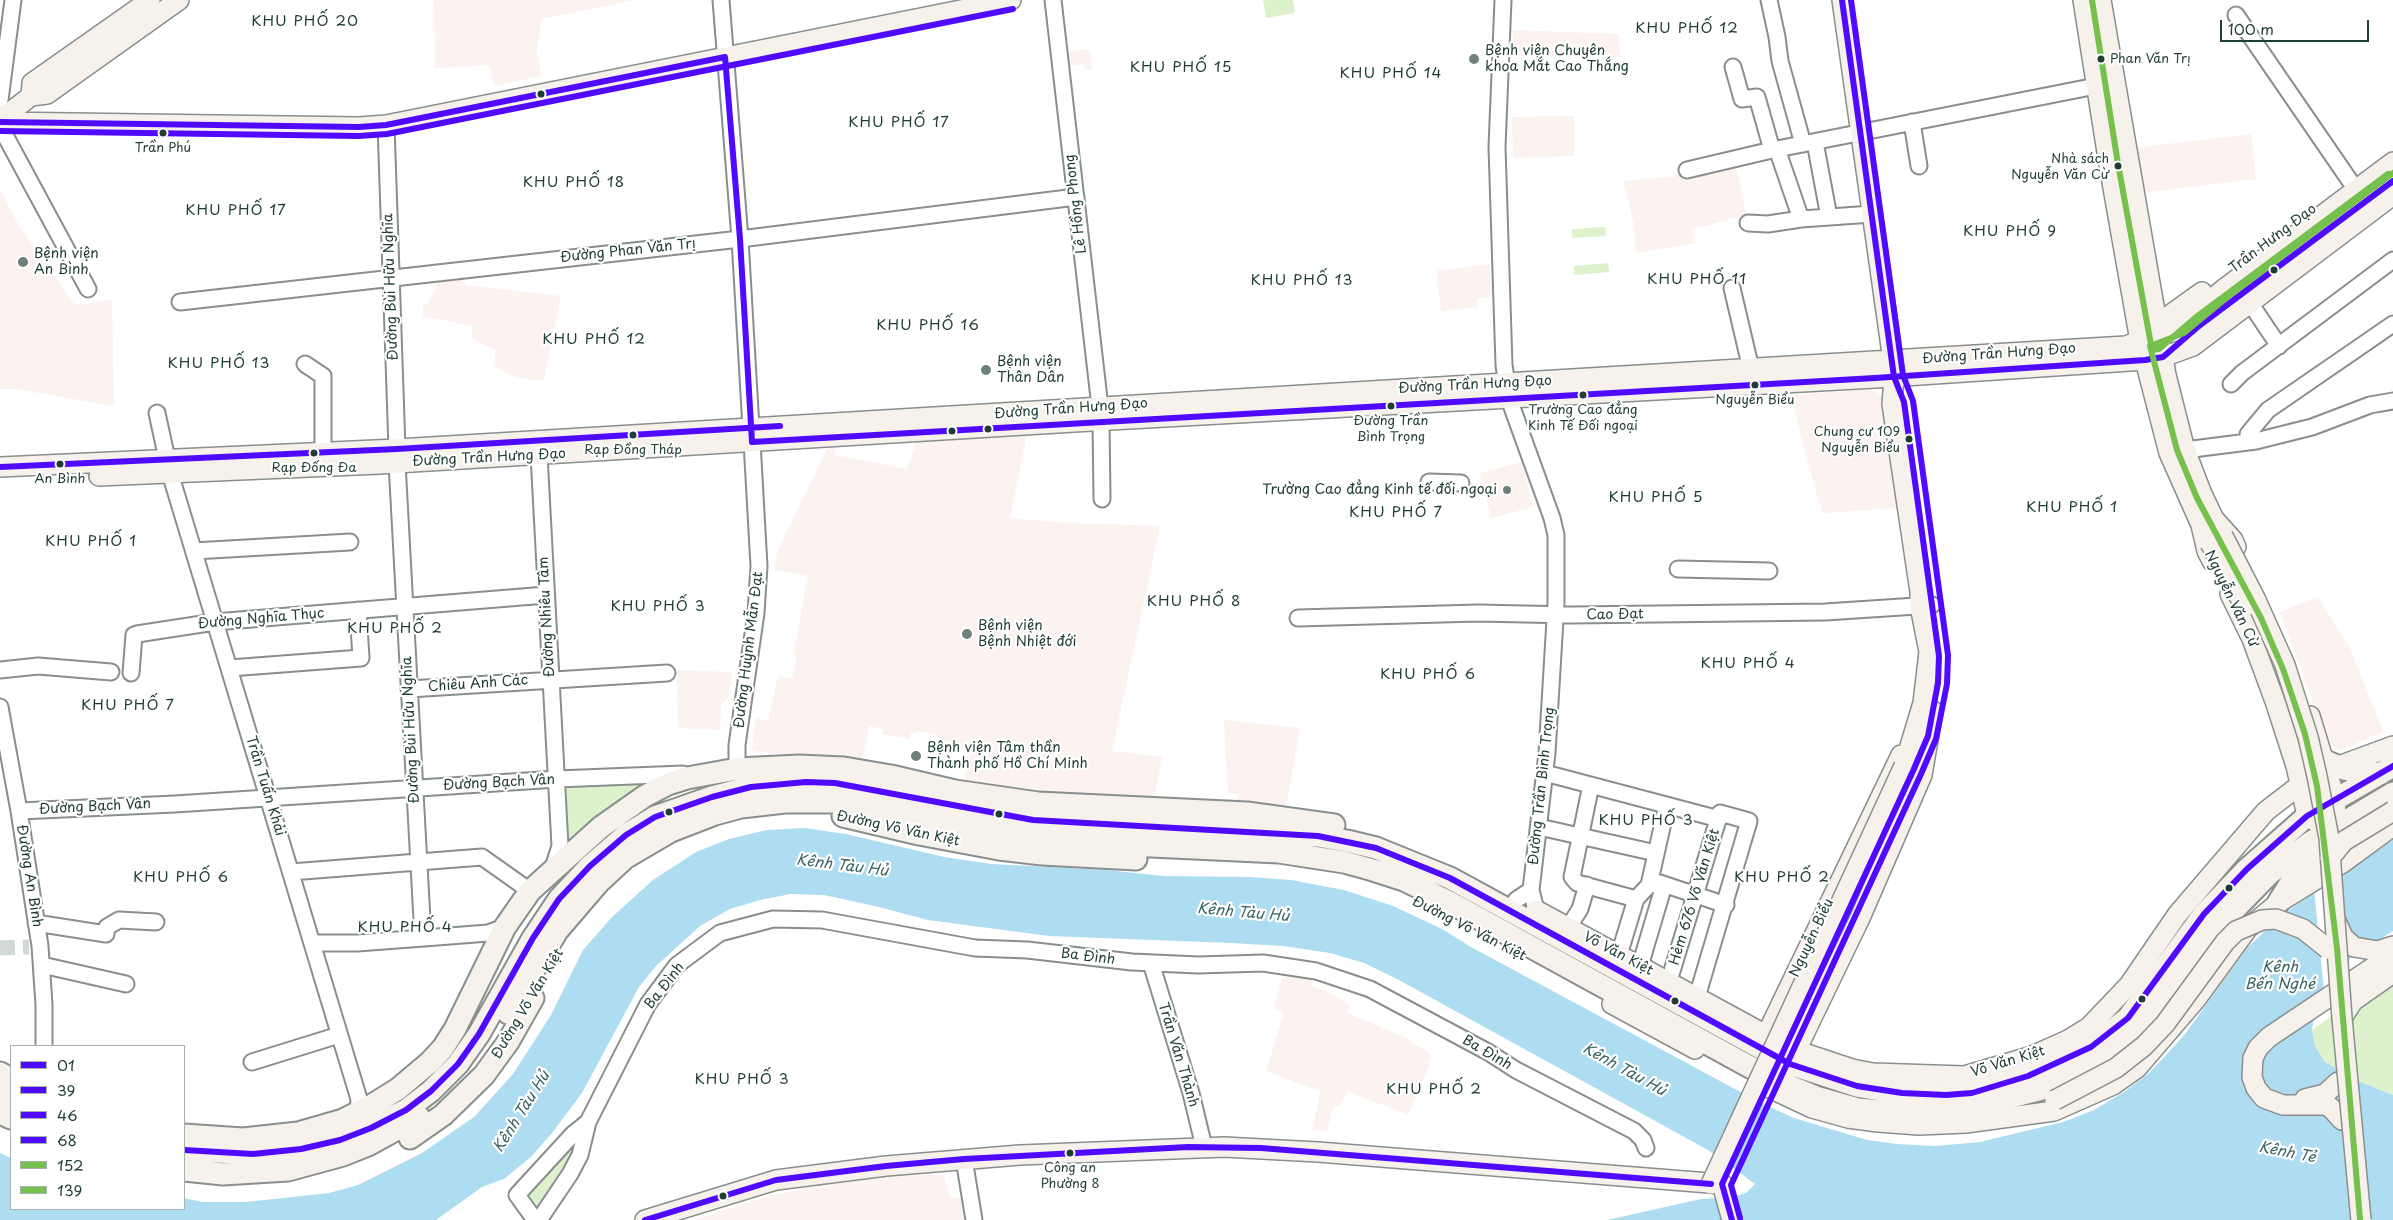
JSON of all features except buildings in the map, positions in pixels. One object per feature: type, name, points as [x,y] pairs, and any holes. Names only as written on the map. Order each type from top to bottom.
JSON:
[{"type":"highway","points":[[185,1135],[218,1139],[271,1137],[322,1127],[417,1074],[443,1048],[459,1022],[496,935],[530,891],[600,827],[645,796],[668,784],[710,772],[799,766],[844,768],[890,776],[934,787],[1038,803],[1247,813],[1329,824],[1371,834],[1417,850],[1528,900]]},
{"type":"highway","points":[[2330,766],[2386,770]]},
{"type":"highway","points":[[737,769],[741,805]]},
{"type":"highway","name":"Võ Văn Kiệt","points":[[1565,964],[1748,1072],[1786,1072],[1902,1093],[1946,1095],[1972,1093],[2028,1076],[2091,1047],[2128,1018],[2204,914],[2227,889],[2307,816],[2340,795],[2386,770]]},
{"type":"highway","name":"Đường Võ Văn Kiệt","points":[[185,1170],[223,1174],[288,1170],[368,1146],[418,1119],[442,1099],[470,1070],[492,1039],[557,930],[600,882],[625,858],[670,831],[806,782],[835,783],[960,808],[1033,820],[1318,836],[1376,848],[1450,878],[1763,1042]]},
{"type":"highway","name":"Võ Văn Kiệt","points":[[1763,1042],[1786,1072],[1816,1097],[1858,1109],[1885,1113],[1917,1114],[1950,1109],[2046,1088],[2079,1075],[2116,1051],[2136,1035],[2152,1017],[2180,977],[2247,896],[2270,873],[2356,814],[2393,793]]},
{"type":"highway","points":[[2340,795],[2342,805],[2348,812],[2356,814]]},
{"type":"highway","name":"Đường Võ Văn Kiệt","points":[[185,1150],[253,1154],[301,1150],[340,1140],[371,1128],[406,1110],[431,1091],[458,1064],[479,1034],[533,938],[559,899],[590,866],[626,835],[655,817],[671,810],[785,802],[836,802],[1000,834],[1130,845],[1279,852],[1344,862],[1404,880],[1426,890],[1565,964]]},
{"type":"highway","name":"Đường Võ Văn Kiệt","points":[[185,1180],[213,1185],[260,1186],[294,1181],[360,1162],[391,1149],[415,1135],[443,1115],[484,1075],[508,1042],[562,947],[587,914],[618,882],[669,847],[716,826],[741,805],[794,814],[839,815],[961,842],[1042,854],[1286,866],[1347,876],[1435,909],[1612,1004]]},
{"type":"highway","points":[[2278,903],[2293,879],[2321,854],[2328,844],[2334,829]]},
{"type":"highway","points":[[1950,1109],[1968,1113],[2055,1100]]},
{"type":"main road","points":[[31,96],[32,83],[150,0]]},
{"type":"main road","points":[[0,121],[31,96],[48,94],[179,0]]},
{"type":"main road","points":[[0,121],[386,125],[1010,0]]},
{"type":"main road","name":"Nguyễn Biểu","points":[[1717,1184],[1909,769],[1938,683],[1939,656],[1926,605],[1920,592],[1892,404],[1894,369],[1842,0]]},
{"type":"main road","name":"Nguyễn Văn Cừ","points":[[2083,0],[2096,86],[2149,337],[2145,360],[2169,453],[2212,531],[2233,540],[2268,604],[2292,662],[2340,795],[2334,829]]},
{"type":"main road","points":[[2101,0],[2115,84],[2149,337]]},
{"type":"main road","points":[[2096,86],[2115,84]]},
{"type":"main road","name":"Trần Hưng Đạo","points":[[2145,360],[2163,357],[2193,346],[2246,298],[2347,223],[2361,196],[2393,149]]},
{"type":"main road","name":"Trần Hưng Đạo","points":[[2361,196],[2393,162]]},
{"type":"main road","name":"Trần Hưng Đạo","points":[[2149,337],[2170,315],[2250,263],[2361,196],[2393,181]]},
{"type":"main road","name":"Trần Hưng Đạo","points":[[2361,196],[2393,195]]},
{"type":"main road","name":"Trần Hưng Đạo","points":[[2163,357],[2250,263]]},
{"type":"main road","name":"Trần Hưng Đạo","points":[[2149,337],[2179,326],[2192,324],[2246,298]]},
{"type":"main road","name":"Đường Trần Hưng Đạo","points":[[1618,385],[1751,369],[1894,369],[2126,346],[2149,337]]},
{"type":"main road","name":"Nguyễn Văn Cừ","points":[[2149,337],[2163,357],[2185,450],[2212,531],[2207,551],[2238,608],[2252,639],[2288,741],[2307,816]]},
{"type":"main road","name":"Đường Trần Hưng Đạo","points":[[0,468],[169,466],[397,456],[1894,369],[2145,360]]},
{"type":"main road","name":"Đường Trần Hưng Đạo","points":[[0,479],[323,452],[397,456]]},
{"type":"main road","points":[[2212,531],[2255,598],[2285,665],[2310,744],[2326,820],[2361,1220]]},
{"type":"main road","points":[[2212,531],[2275,672],[2296,736],[2311,803],[2328,950],[2338,1082],[2352,1220]]},
{"type":"main road","points":[[2288,741],[2294,743],[2305,741],[2316,732]]},
{"type":"main road","name":"Nguyễn Biểu","points":[[1748,1072],[1896,762],[1921,736]]},
{"type":"main road","name":"Nguyễn Biểu","points":[[1786,1072],[1860,918],[1922,775],[1921,736]]},
{"type":"main road","name":"Võ Văn Kiệt","points":[[2393,746],[2330,766],[2271,806],[2250,828],[2177,915],[2129,985],[2089,1027],[2068,1040],[2009,1064],[1964,1076],[1865,1072],[1832,1063],[1786,1072],[1812,1108],[1848,1118],[1919,1125],[1966,1123],[2032,1116],[2054,1111],[2113,1085],[2136,1068],[2197,998],[2248,928],[2278,903],[2341,864],[2393,826]]},
{"type":"main road","points":[[2330,858],[2344,841],[2393,811]]},
{"type":"main road","points":[[2307,816],[2318,823],[2334,829],[2373,840]]},
{"type":"main road","name":"Võ Văn Kiệt","points":[[1528,900],[1568,928],[1697,997],[1763,1042]]},
{"type":"main road","points":[[2032,1116],[2055,1100],[2116,1068],[2144,1046],[2165,1024],[2225,942],[2236,931],[2262,920],[2276,919],[2303,929],[2328,950]]},
{"type":"main road","points":[[2336,921],[2343,937],[2354,947],[2378,951],[2393,946]]},
{"type":"main road","points":[[2338,1082],[2330,1091],[2319,1097],[2283,1100],[2269,1094],[2261,1084],[2257,1071],[2260,1057],[2267,1045],[2393,954]]},
{"type":"main road","points":[[2342,1120],[2330,1107],[2324,1105],[2283,1106],[2271,1102],[2256,1088],[2252,1077],[2253,1058],[2263,1042],[2393,960]]},
{"type":"main road","points":[[2342,1018],[2353,1001],[2393,973]]},
{"type":"main road","points":[[1794,975],[1826,988]]},
{"type":"main road","name":"Võ Văn Kiệt","points":[[1612,1004],[1748,1072]]},
{"type":"main road","points":[[645,1220],[776,1180],[886,1166],[964,1159],[1204,1146],[1261,1148],[1717,1184]]},
{"type":"main road","points":[[1717,1184],[1721,1220]]},
{"type":"main road","points":[[1717,1184],[1732,1220]]},
{"type":"street","points":[[0,100],[5,18],[13,0]]},
{"type":"street","name":"Đường Huỳnh Mẫn Đạt","points":[[721,0],[740,239],[759,566],[756,613],[737,745],[737,769]]},
{"type":"street","name":"Lê Hồng Phong","points":[[1053,0],[1100,414],[1102,499]]},
{"type":"street","name":"Đường Trần Bình Trọng","points":[[1503,0],[1496,147],[1502,334],[1508,391],[1554,527],[1555,615],[1545,773],[1528,900]]},
{"type":"street","points":[[1769,0],[1780,62],[1809,143],[1829,217]]},
{"type":"street","points":[[2236,15],[2361,196]]},
{"type":"street","points":[[1733,67],[1742,99],[1757,97],[1774,150],[1801,219]]},
{"type":"street","points":[[1687,170],[1774,150],[2096,86]]},
{"type":"street","points":[[1912,122],[1919,166]]},
{"type":"street","name":"Đường Bùi Hữu Nghĩa","points":[[386,125],[397,456],[422,938]]},
{"type":"street","points":[[0,126],[88,289]]},
{"type":"street","name":"Đường Phan Văn Trị","points":[[180,302],[740,239],[1076,197]]},
{"type":"street","points":[[1748,223],[1768,224],[1801,219],[1872,214]]},
{"type":"street","points":[[2231,384],[2393,260]]},
{"type":"street","points":[[1732,288],[1751,369]]},
{"type":"street","points":[[2246,298],[2279,346]]},
{"type":"street","points":[[2252,437],[2268,410],[2393,324]]},
{"type":"street","points":[[305,364],[323,376],[323,452]]},
{"type":"street","points":[[2185,450],[2312,427],[2370,405],[2393,401]]},
{"type":"street","name":"Trần Tuấn Khải","points":[[157,413],[169,466],[214,622],[230,668],[339,1035],[362,1106]]},
{"type":"street","name":"Đường Nhiêu Tâm","points":[[539,448],[560,846],[553,868]]},
{"type":"street","points":[[1429,482],[1461,483]]},
{"type":"street","points":[[194,551],[350,542]]},
{"type":"street","points":[[1678,569],[1769,571]]},
{"type":"street","name":"Đường Nghĩa Thục","points":[[131,673],[134,635],[214,622],[546,595]]},
{"type":"street","name":"Cao Đạt","points":[[1298,618],[1478,613],[1555,615],[1825,612],[1926,605]]},
{"type":"street","points":[[230,668],[361,658],[358,610]]},
{"type":"street","points":[[0,670],[38,666],[111,672]]},
{"type":"street","name":"Chiêu Anh Các","points":[[409,689],[667,673]]},
{"type":"street","name":"Đường An Bình","points":[[0,706],[19,811],[42,965],[44,1045]]},
{"type":"street","name":"Đường Bạch Vân","points":[[19,811],[710,772]]},
{"type":"street","points":[[1545,773],[1667,805],[1749,822],[1726,905],[1697,997]]},
{"type":"street","points":[[1591,785],[1572,877],[1577,882],[1636,898]]},
{"type":"street","points":[[1619,955],[1636,898],[1649,885],[1667,805]]},
{"type":"street","name":"Hẻm 676 Võ Văn Kiệt","points":[[1669,981],[1719,816]]},
{"type":"street","points":[[1539,827],[1656,853]]},
{"type":"street","points":[[291,872],[482,857],[530,891]]},
{"type":"street","points":[[1649,885],[1664,884],[1726,905]]},
{"type":"street","points":[[1640,966],[1664,884]]},
{"type":"street","points":[[1568,928],[1580,909],[1587,885]]},
{"type":"street","points":[[36,923],[106,934],[107,927],[119,920],[156,922]]},
{"type":"street","name":"Ba Đình","points":[[539,1220],[570,1174],[580,1155],[588,1122],[648,1004],[677,965],[720,933],[766,920],[822,920],[975,948],[1027,950],[1151,964],[1284,965],[1316,970],[1370,989],[1488,1052],[1516,1070],[1634,1131],[1643,1140],[1646,1148]]},
{"type":"street","points":[[312,943],[357,943],[496,935]]},
{"type":"street","name":"Trần Văn Thành","points":[[1151,964],[1204,1146]]},
{"type":"street","points":[[42,965],[126,984]]},
{"type":"street","points":[[252,1062],[339,1035]]},
{"type":"street","name":"Ba Đình","points":[[535,1220],[517,1195],[573,1134],[588,1122]]},
{"type":"street","points":[[964,1159],[974,1220]]},
{"type":"shaded area","points":[[434,0],[635,0],[541,19],[537,51],[541,76],[494,86],[489,65],[435,68]]},
{"type":"shaded area","points":[[1513,30],[1619,34],[1620,57],[1512,56]]},
{"type":"shaded area","points":[[1090,49],[1092,69],[1085,70],[1084,64],[1066,66],[1064,52]]},
{"type":"shaded area","points":[[1574,116],[1574,156],[1513,158],[1512,117]]},
{"type":"shaded area","points":[[2251,134],[2256,179],[2141,193],[2135,148]]},
{"type":"shaded area","points":[[1730,164],[1737,171],[1746,215],[1692,229],[1695,243],[1636,253],[1634,224],[1623,181],[1672,177]]},
{"type":"shaded area","name":"Bệnh viện An Bình","points":[[0,189],[18,224],[75,305],[112,300],[114,406],[16,389],[0,389]]},
{"type":"shaded area","points":[[1490,264],[1492,297],[1477,298],[1478,307],[1441,311],[1436,271]]},
{"type":"shaded area","points":[[464,276],[465,285],[561,296],[544,380],[530,380],[513,376],[493,366],[496,351],[471,338],[473,326],[423,316],[423,305],[426,305],[436,290],[435,279],[445,278],[447,280]]},
{"type":"shaded area","points":[[1871,389],[1882,396],[1898,508],[1822,513],[1790,395]]},
{"type":"shaded area","name":"Bệnh viện Bệnh Nhiệt đới","points":[[1027,434],[1010,518],[1068,523],[1160,526],[1112,751],[1162,757],[1154,801],[1036,795],[1017,786],[999,789],[964,782],[970,750],[940,745],[942,738],[936,737],[936,734],[917,731],[916,733],[911,732],[910,739],[882,734],[883,729],[869,726],[862,761],[752,751],[756,718],[768,721],[778,675],[792,678],[797,656],[793,655],[808,576],[774,570],[778,550],[829,445],[836,445],[835,455],[907,469],[917,440]]},
{"type":"shaded area","name":"Trường Cao đẳng Kinh tế đối ngoại","points":[[1522,462],[1533,507],[1491,518],[1480,473]]},
{"type":"shaded area","points":[[2318,597],[2351,650],[2383,732],[2339,751],[2327,741],[2280,612]]},
{"type":"shaded area","points":[[677,670],[732,672],[729,697],[721,704],[720,730],[678,728]]},
{"type":"shaded area","points":[[1224,720],[1300,728],[1286,808],[1237,803],[1238,794],[1228,793]]},
{"type":"shaded area","points":[[1292,975],[1312,980],[1311,986],[1324,990],[1350,1005],[1347,1013],[1411,1040],[1411,1043],[1424,1049],[1431,1056],[1428,1063],[1430,1064],[1408,1115],[1347,1091],[1340,1107],[1334,1105],[1327,1131],[1313,1130],[1320,1091],[1266,1071],[1284,1012],[1274,1009],[1282,979]]},
{"type":"shaded area","points":[[881,1175],[944,1175],[950,1197],[961,1197],[963,1220],[694,1220],[766,1197],[813,1186]]},
{"type":"green space","points":[[1263,0],[1293,0],[1295,13],[1266,18]]},
{"type":"green space","points":[[1605,227],[1606,236],[1572,238],[1572,229]]},
{"type":"green space","points":[[1608,263],[1609,272],[1574,275],[1574,266]]},
{"type":"green space","points":[[664,779],[567,849],[564,792],[568,786]]},
{"type":"green space","points":[[2393,970],[2393,1095],[2353,1079],[2324,1061],[2315,1046],[2312,1030]]},
{"type":"green space","points":[[575,1143],[571,1159],[539,1213],[529,1203],[531,1189]]},
{"type":"water","points":[[805,828],[846,834],[944,857],[992,864],[1107,870],[1164,876],[1249,877],[1291,880],[1344,890],[1393,906],[1442,929],[1471,947],[1761,1103],[1794,1118],[1867,1140],[1935,1146],[1980,1142],[2063,1122],[2094,1110],[2124,1092],[2148,1074],[2185,1034],[2248,947],[2283,914],[2393,839],[2393,931],[2353,956],[2332,974],[2316,1001],[2312,1030],[2315,1046],[2324,1061],[2353,1079],[2393,1095],[2393,1220],[1607,1220],[1701,1199],[1732,1197],[1746,1193],[1755,1184],[1708,1150],[1397,979],[1364,963],[1330,953],[1283,946],[1049,936],[928,920],[824,895],[791,894],[760,900],[730,909],[700,926],[656,966],[639,987],[582,1093],[552,1133],[531,1157],[504,1179],[482,1187],[436,1220],[0,1220],[0,1153],[10,1158],[10,1210],[185,1210],[185,1198],[202,1202],[246,1202],[329,1193],[358,1185],[422,1153],[474,1117],[513,1074],[551,1015],[583,950],[612,917],[653,880],[696,852],[729,839],[767,830]]},
{"type":"pier","points":[[2336,874],[2334,976],[2324,991],[2314,889]]},
{"type":"tunnel","points":[[0,948],[29,947]]},
{"type":"transit line","name":"46","points":[[1732,1220],[1722,1184],[1913,771],[1928,736],[1938,683],[1939,656],[1904,402],[1894,377],[1842,0]]},
{"type":"transit line","name":"68","points":[[1740,1218],[1731,1185],[1921,774],[1936,739],[1947,684],[1948,655],[1913,401],[1903,375],[1851,0]]},
{"type":"transit line","name":"139","points":[[2092,0],[2118,164],[2152,350],[2159,349],[2195,318],[2388,174]]},
{"type":"transit line","name":"68","points":[[0,131],[359,136],[387,134],[1013,9]]},
{"type":"transit line","name":"01","points":[[0,122],[359,127],[386,125],[725,57],[740,239],[752,442],[1875,378],[2145,360],[2163,357],[2200,325],[2393,181]]},
{"type":"transit line","name":"152","points":[[2360,1219],[2337,948],[2317,786],[2305,734],[2283,669],[2261,618],[2197,498],[2177,450],[2150,346],[2184,333],[2230,295],[2393,173]]},
{"type":"transit line","name":"01","points":[[0,467],[397,449],[780,426]]},
{"type":"transit line","name":"39","points":[[185,1150],[253,1154],[301,1149],[340,1140],[371,1128],[406,1110],[431,1091],[458,1064],[479,1034],[533,938],[559,899],[590,866],[626,835],[655,817],[712,797],[751,787],[806,782],[835,783],[1033,820],[1318,836],[1376,848],[1450,878],[1790,1064],[1857,1086],[1902,1093],[1946,1095],[1972,1093],[2028,1076],[2091,1047],[2128,1018],[2204,914],[2247,869],[2307,816],[2393,766]]},
{"type":"transit line","name":"46","points":[[645,1220],[776,1180],[886,1166],[964,1159],[1188,1147],[1261,1148],[1711,1184]]},
{"type":"place","name":"Bệnh viện Chuyên khoa Mắt Cao Thắng","points":[[1474,59]]},
{"type":"place","name":"Phan Văn Trị","points":[[2101,59]]},
{"type":"place","name":"Trần Phú","points":[[163,133]]},
{"type":"place","name":"Nhà sách Nguyễn Văn Cừ","points":[[2118,166]]},
{"type":"place","name":"Bệnh viện An Bình","points":[[23,262]]},
{"type":"place","name":"Bệnh viện Thân Dân","points":[[986,370]]},
{"type":"place","name":"Nguyễn Biểu","points":[[1755,385]]},
{"type":"place","name":"Trường Cao đẳng Kinh Tế Đối ngoại","points":[[1583,395]]},
{"type":"place","name":"Đường Trần Bình Trọng","points":[[1391,406]]},
{"type":"place","name":"Rạp Đồng Tháp","points":[[633,435]]},
{"type":"place","name":"Chung cư 109 Nguyễn Biểu","points":[[1909,439]]},
{"type":"place","name":"Rạp Đống Đa","points":[[314,453]]},
{"type":"place","name":"An Bình","points":[[60,464]]},
{"type":"place","name":"Trường Cao đẳng Kinh tế đối ngoại","points":[[1507,490]]},
{"type":"place","name":"Bệnh viện Bệnh Nhiệt đới","points":[[967,634]]},
{"type":"place","name":"Bệnh viện Tâm thần Thành phố Hồ Chí Minh","points":[[916,756]]},
{"type":"place","name":"Công an Phường 8","points":[[1070,1153]]},
{"type":"district","name":"KHU PHỐ 20","points":[[305,22]]},
{"type":"district","name":"KHU PHỐ 12","points":[[1687,29]]},
{"type":"district","name":"KHU PHỐ 15","points":[[1181,68]]},
{"type":"district","name":"KHU PHỐ 14","points":[[1391,74]]},
{"type":"district","name":"KHU PHỐ 17","points":[[899,123]]},
{"type":"district","name":"KHU PHỐ 18","points":[[574,183]]},
{"type":"district","name":"KHU PHỐ 17","points":[[236,211]]},
{"type":"district","name":"KHU PHỐ 9","points":[[2010,232]]},
{"type":"district","name":"KHU PHỐ 11","points":[[1697,280]]},
{"type":"district","name":"KHU PHỐ 13","points":[[1302,281]]},
{"type":"district","name":"KHU PHỐ 16","points":[[928,326]]},
{"type":"district","name":"KHU PHỐ 12","points":[[594,340]]},
{"type":"district","name":"KHU PHỐ 13","points":[[219,364]]},
{"type":"district","name":"KHU PHỐ 5","points":[[1656,498]]},
{"type":"district","name":"KHU PHỐ 1","points":[[2072,508]]},
{"type":"district","name":"KHU PHỐ 7","points":[[1396,513]]},
{"type":"district","name":"KHU PHỐ 1","points":[[91,542]]},
{"type":"district","name":"KHU PHỐ 8","points":[[1194,602]]},
{"type":"district","name":"KHU PHỐ 3","points":[[658,607]]},
{"type":"district","name":"KHU PHỐ 2","points":[[395,629]]},
{"type":"district","name":"KHU PHỐ 4","points":[[1748,664]]},
{"type":"district","name":"KHU PHỐ 6","points":[[1428,675]]},
{"type":"district","name":"KHU PHỐ 7","points":[[128,706]]},
{"type":"district","name":"KHU PHỐ 3","points":[[1646,821]]},
{"type":"district","name":"KHU PHỐ 6","points":[[181,878]]},
{"type":"district","name":"KHU PHỐ 2","points":[[1782,878]]},
{"type":"district","name":"KHU PHỐ 4","points":[[405,928]]},
{"type":"district","name":"KHU PHỐ 3","points":[[742,1080]]},
{"type":"district","name":"KHU PHỐ 2","points":[[1434,1090]]},
{"type":"water label","name":"Kênh Tàu Hủ","points":[[842,866]]},
{"type":"water label","name":"Kênh Tàu Hủ","points":[[1243,913]]},
{"type":"water label","name":"Kênh Bến Nghé","points":[[2280,976]]},
{"type":"water label","name":"Kênh Tàu Hủ","points":[[1624,1070]]},
{"type":"water label","name":"Kênh Tàu Hủ","points":[[522,1112]]},
{"type":"water label","name":"Kênh Tẻ","points":[[2287,1153]]}]
